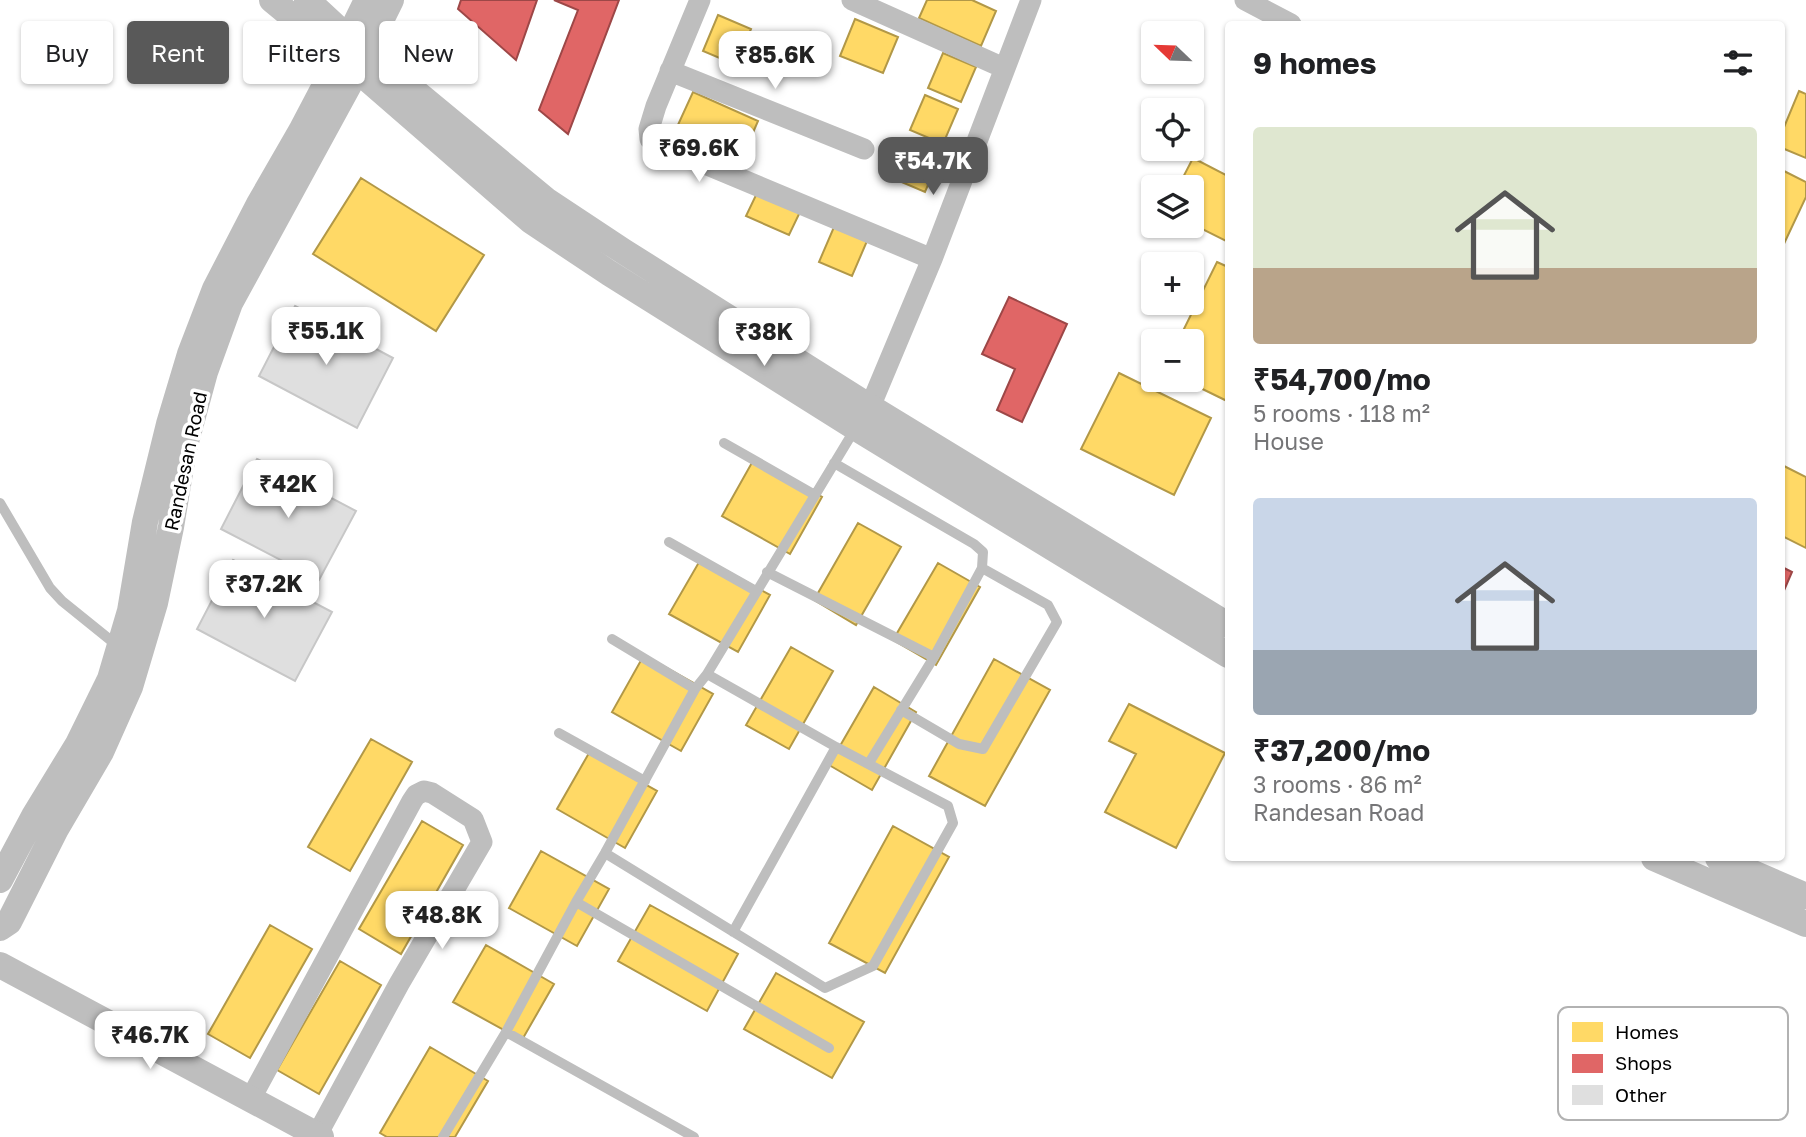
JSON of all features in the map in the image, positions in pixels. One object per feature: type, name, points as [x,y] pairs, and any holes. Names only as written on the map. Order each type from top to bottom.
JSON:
[{"type":"street","points":[[272,0],[304,21]]},
{"type":"street","points":[[307,0],[325,21]]},
{"type":"street","name":"Randesan Road","points":[[362,21],[367,0]]},
{"type":"street","name":"Randesan Road","points":[[365,37],[391,0]]},
{"type":"street","points":[[700,0],[653,118],[649,130],[650,139],[932,259]]},
{"type":"street","points":[[852,0],[1004,68]]},
{"type":"street","points":[[863,417],[932,259],[1031,0]]},
{"type":"street","points":[[1245,0],[1284,21]]},
{"type":"street","points":[[365,63],[546,200],[863,417],[1225,653]]},
{"type":"street","points":[[670,71],[864,149]]},
{"type":"street","name":"Randesan Road","points":[[0,880],[34,816],[78,744],[110,679],[130,611],[145,522],[169,424],[190,354],[215,289],[259,204],[301,131],[333,84]]},
{"type":"street","name":"Randesan Road","points":[[0,928],[9,922],[56,829],[101,752],[130,687],[155,603],[172,527],[184,449],[205,372],[230,303],[338,84]]},
{"type":"street","points":[[863,417],[1225,623]]},
{"type":"street","points":[[0,965],[319,1136],[406,973],[482,842],[473,819],[432,793],[424,791],[416,795],[251,1098]]},
{"type":"street","points":[[1661,861],[1806,924]]},
{"type":"street","points":[[1725,861],[1806,896]]},
{"type":"lane","points":[[443,1137],[506,1032],[695,689],[707,674],[863,417]]},
{"type":"lane","points":[[724,443],[815,495]]},
{"type":"lane","points":[[834,463],[975,544],[983,552],[982,568],[934,657],[869,763]]},
{"type":"lane","points":[[0,503],[50,588],[62,601],[119,646]]},
{"type":"lane","points":[[669,542],[756,591]]},
{"type":"lane","points":[[901,710],[959,744],[983,749],[1057,622],[1048,604],[982,568]]},
{"type":"lane","points":[[767,572],[934,657]]},
{"type":"lane","points":[[612,639],[695,689]]},
{"type":"lane","points":[[605,853],[825,988],[873,966],[953,823],[948,806],[707,674]]},
{"type":"lane","points":[[559,733],[645,781]]},
{"type":"lane","points":[[733,932],[836,747]]},
{"type":"lane","points":[[576,902],[829,1048]]},
{"type":"lane","points":[[506,1032],[694,1137]]},
{"type":"building: Homes","points":[[927,0],[972,0],[996,11],[981,46],[919,18]]},
{"type":"building: Homes","points":[[718,15],[751,29],[736,65],[703,51]]},
{"type":"building: Homes","points":[[855,19],[898,37],[883,73],[840,56]]},
{"type":"building: Homes","points":[[943,53],[976,67],[961,102],[928,88]]},
{"type":"building: Homes","points":[[1799,91],[1806,94],[1806,158],[1785,149],[1785,125]]},
{"type":"building: Homes","points":[[693,92],[758,121],[743,156],[677,127]]},
{"type":"building: Homes","points":[[925,95],[958,109],[943,144],[910,130]]},
{"type":"building: Homes","points":[[907,143],[940,157],[925,192],[892,178]]},
{"type":"building: Homes","points":[[1191,161],[1199,161],[1225,174],[1225,240],[1204,230],[1204,175],[1184,175]]},
{"type":"building: Homes","points":[[1785,172],[1806,182],[1806,197],[1785,242]]},
{"type":"building: Homes","points":[[361,178],[484,255],[436,331],[313,254]]},
{"type":"building: Homes","points":[[757,193],[800,212],[789,235],[746,216]]},
{"type":"building: Homes","points":[[834,227],[867,241],[852,276],[819,262]]},
{"type":"building: Homes","points":[[1217,262],[1225,266],[1225,400],[1204,390],[1204,329],[1184,329],[1191,315],[1204,315],[1204,288]]},
{"type":"building: Homes","points":[[1119,373],[1141,384],[1141,392],[1158,392],[1211,418],[1174,495],[1081,449]]},
{"type":"building: Homes","points":[[754,459],[822,497],[790,554],[722,516]]},
{"type":"building: Homes","points":[[1785,466],[1806,477],[1806,548],[1785,538]]},
{"type":"building: Homes","points":[[858,523],[901,547],[856,625],[814,600]]},
{"type":"building: Homes","points":[[702,557],[770,595],[738,652],[669,614]]},
{"type":"building: Homes","points":[[938,563],[980,587],[936,665],[893,640]]},
{"type":"building: Homes","points":[[791,647],[833,671],[789,749],[746,725]]},
{"type":"building: Homes","points":[[644,655],[713,694],[681,751],[612,712]]},
{"type":"building: Homes","points":[[994,659],[1050,690],[985,806],[929,776]]},
{"type":"building: Homes","points":[[874,687],[916,712],[872,790],[829,765]]},
{"type":"building: Homes","points":[[1129,704],[1225,753],[1176,848],[1105,812],[1136,754],[1109,741]]},
{"type":"building: Homes","points":[[371,739],[412,762],[350,871],[308,847]]},
{"type":"building: Homes","points":[[589,753],[657,791],[625,848],[557,809]]},
{"type":"building: Homes","points":[[422,821],[463,845],[401,954],[359,929]]},
{"type":"building: Homes","points":[[893,826],[949,857],[885,973],[829,943]]},
{"type":"building: Homes","points":[[541,851],[609,889],[577,946],[509,908]]},
{"type":"building: Homes","points":[[650,905],[738,954],[707,1011],[618,961]]},
{"type":"building: Homes","points":[[270,925],[312,949],[250,1058],[208,1034]]},
{"type":"building: Homes","points":[[486,945],[554,984],[522,1040],[453,1002]]},
{"type":"building: Homes","points":[[340,961],[381,985],[319,1094],[277,1070]]},
{"type":"building: Homes","points":[[776,973],[864,1022],[832,1078],[744,1029]]},
{"type":"building: Homes","points":[[430,1047],[488,1081],[455,1137],[387,1137],[380,1133]]},
{"type":"building: Shops","points":[[461,0],[537,0],[516,60],[478,27],[478,21],[472,21],[458,9]]},
{"type":"building: Shops","points":[[554,0],[619,0],[568,134],[539,110],[578,10]]},
{"type":"building: Shops","points":[[1009,297],[1067,324],[1022,422],[997,410],[1015,369],[982,354]]},
{"type":"building: Shops","points":[[1785,568],[1792,572],[1785,588]]},
{"type":"building: Other","points":[[295,306],[393,358],[357,428],[259,376]]},
{"type":"building: Other","points":[[257,459],[356,511],[319,580],[221,529]]},
{"type":"building: Other","points":[[233,560],[332,612],[295,681],[197,629]]}]
